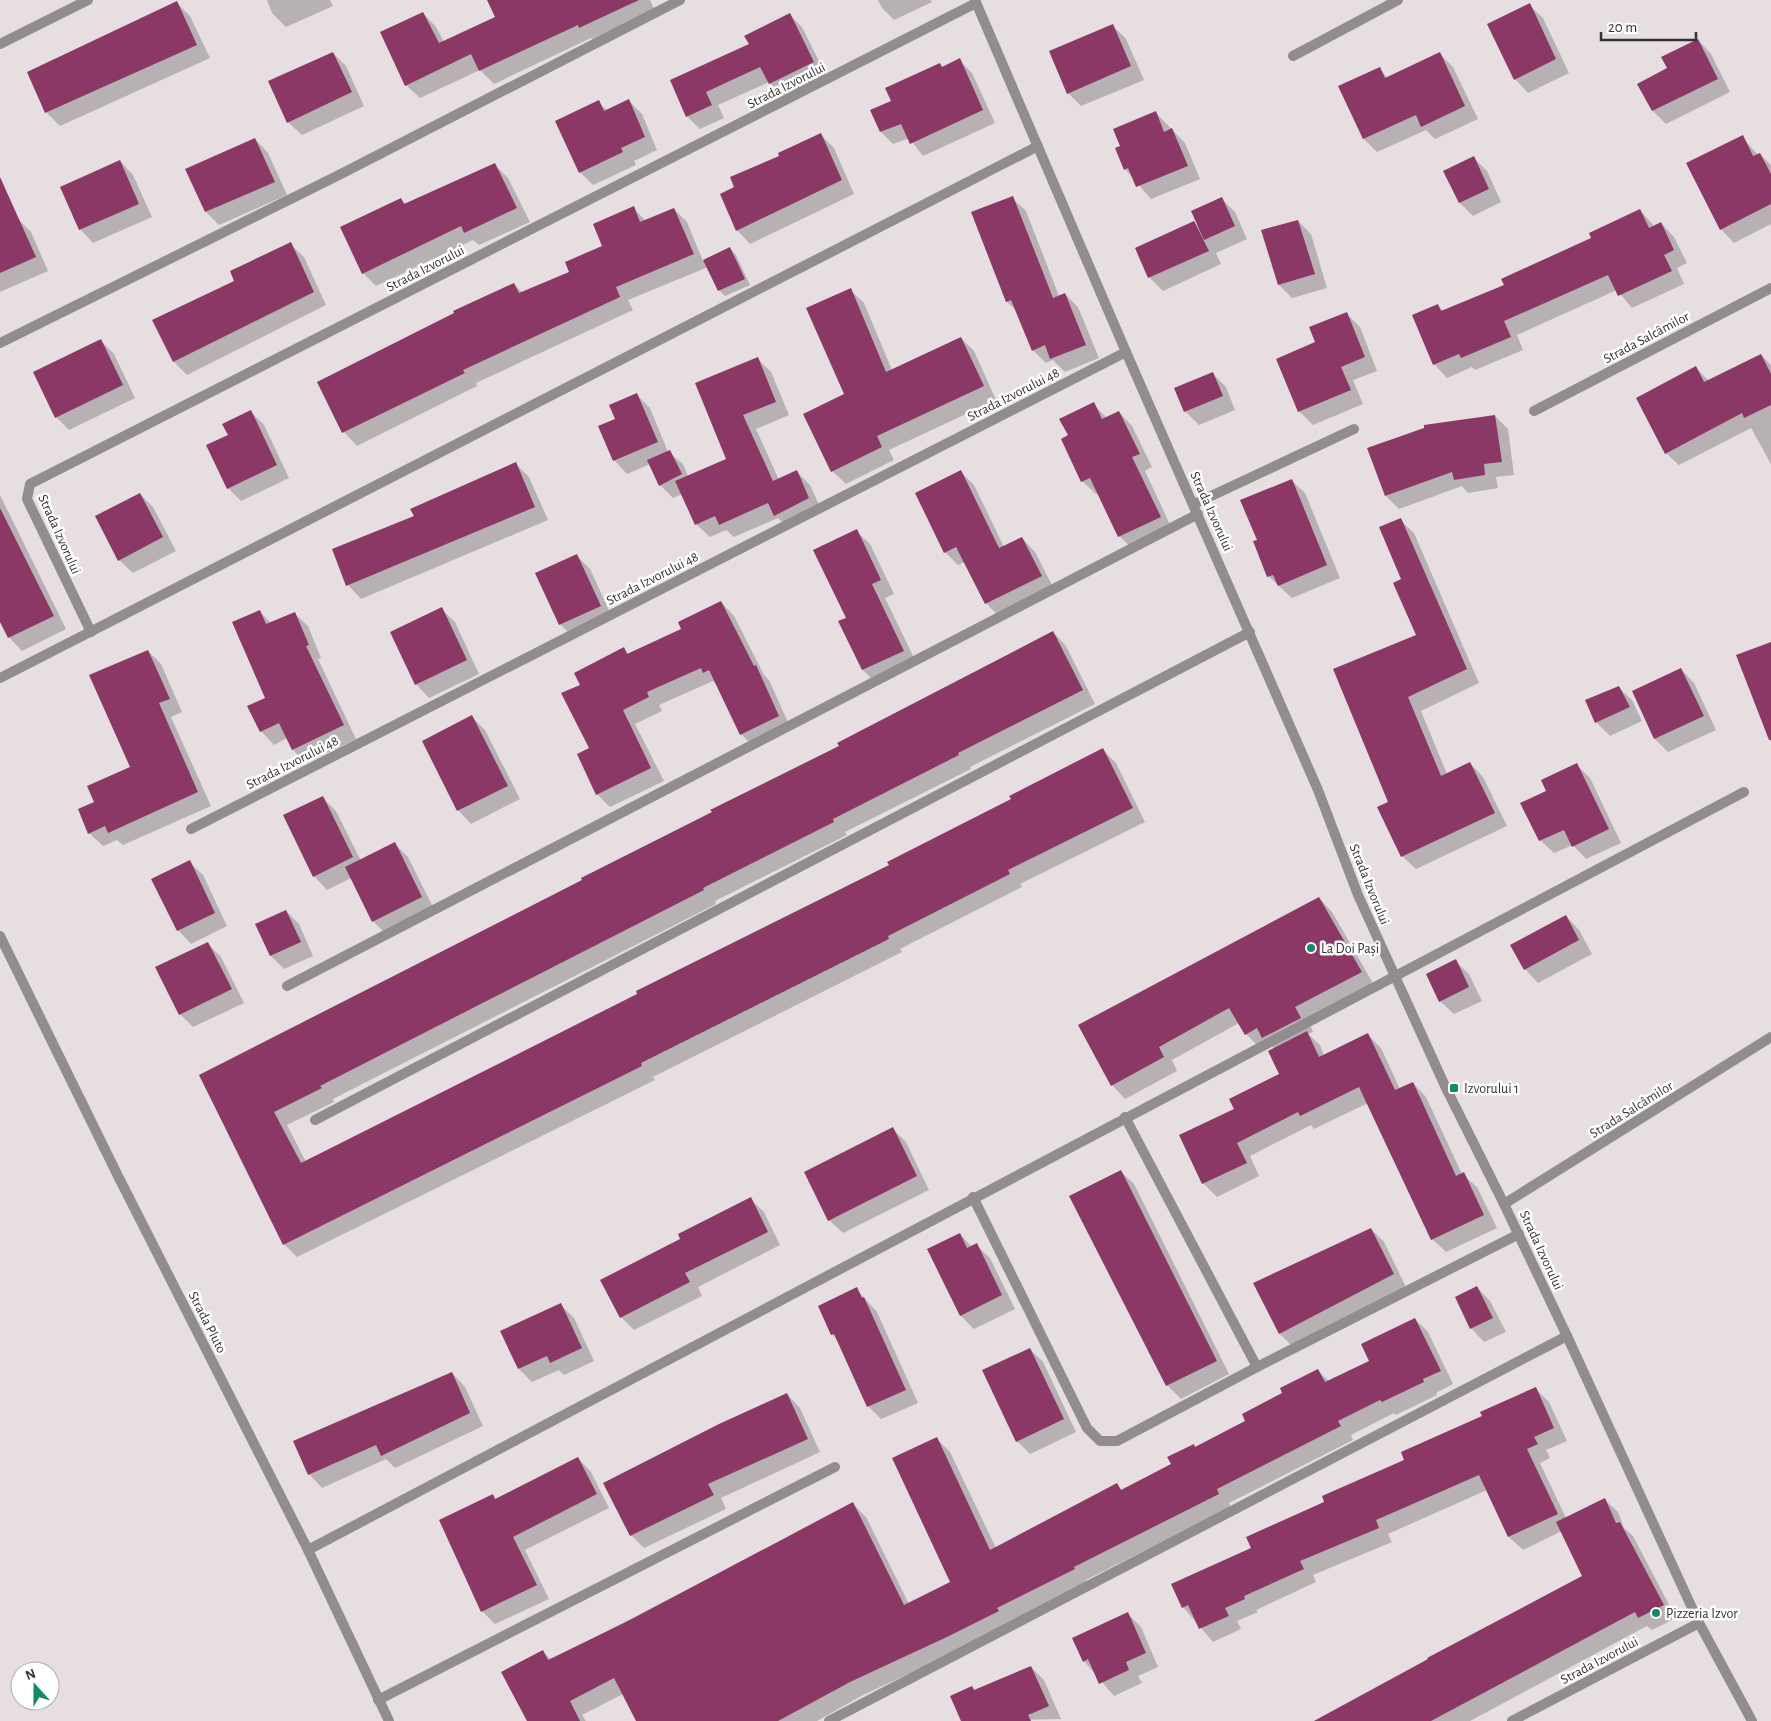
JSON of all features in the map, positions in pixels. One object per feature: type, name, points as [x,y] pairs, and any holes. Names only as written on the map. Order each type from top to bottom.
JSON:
[{"type":"street","points":[[0,44],[88,0]]},
{"type":"street","points":[[0,343],[336,176],[680,0]]},
{"type":"street","points":[[1293,56],[1398,0]]},
{"type":"street","name":"Strada Izvorului","points":[[91,632],[26,499],[30,484],[976,1],[1126,352],[1318,790],[1358,895],[1394,976],[1445,1086],[1519,1234],[1699,1623],[1752,1721]]},
{"type":"street","points":[[0,678],[1038,146]]},
{"type":"street","name":"Strada Salcâmilor","points":[[1534,411],[1771,288]]},
{"type":"street","name":"Strada Izvorului 48","points":[[191,829],[1126,352]]},
{"type":"street","points":[[286,986],[1196,509],[1354,430]]},
{"type":"street","points":[[315,1120],[1250,632]]},
{"type":"street","points":[[308,1550],[973,1197],[1744,792]]},
{"type":"street","name":"Strada Pluto","points":[[0,936],[118,1176],[308,1550],[389,1721]]},
{"type":"street","name":"Strada Salcâmilor","points":[[1504,1204],[1771,1037]]},
{"type":"street","points":[[1126,1117],[1257,1367]]},
{"type":"street","points":[[973,1197],[1087,1428],[1100,1441],[1117,1441],[1257,1367],[1519,1234]]},
{"type":"street","points":[[829,1721],[1567,1336]]},
{"type":"street","points":[[378,1700],[835,1467]]},
{"type":"street","name":"Strada Izvorului","points":[[1512,1721],[1699,1623]]},
{"type":"building","points":[[487,0],[639,0],[579,28],[578,25],[479,71],[471,54],[405,86],[380,32],[423,12],[439,43],[495,17]]},
{"type":"building","points":[[177,1],[197,45],[45,113],[27,72]]},
{"type":"building","points":[[1530,3],[1556,59],[1514,80],[1487,24]]},
{"type":"building","points":[[790,13],[814,62],[769,84],[760,67],[706,92],[712,105],[686,117],[670,80],[749,44],[744,36]]},
{"type":"building","points":[[1113,24],[1131,66],[1067,94],[1049,51]]},
{"type":"building","points":[[1698,39],[1718,79],[1652,111],[1637,84],[1667,68],[1661,57]]},
{"type":"building","points":[[333,52],[352,92],[287,123],[268,81]]},
{"type":"building","points":[[1440,52],[1465,106],[1421,127],[1416,115],[1363,139],[1338,86],[1380,67],[1385,78]]},
{"type":"building","points":[[960,58],[983,110],[910,144],[901,124],[880,132],[870,110],[891,101],[885,88],[940,63],[942,67]]},
{"type":"building","points":[[629,99],[645,137],[621,148],[623,152],[579,173],[555,121],[599,100],[604,111]]},
{"type":"building","points":[[1156,111],[1164,132],[1172,128],[1188,166],[1136,187],[1128,168],[1124,170],[1115,148],[1120,146],[1113,129]]},
{"type":"building","points":[[821,133],[842,180],[736,231],[720,194],[734,187],[730,177],[779,156],[778,153]]},
{"type":"building","points":[[1743,135],[1753,156],[1760,153],[1771,174],[1771,204],[1720,230],[1686,163]]},
{"type":"building","points":[[255,138],[275,182],[205,212],[185,169]]},
{"type":"building","points":[[1474,156],[1489,189],[1459,203],[1443,171]]},
{"type":"building","points":[[120,160],[139,204],[79,230],[60,187]]},
{"type":"building","points":[[495,163],[517,208],[464,233],[461,226],[362,274],[340,227],[401,198],[404,204]]},
{"type":"building","points":[[0,177],[36,257],[0,273]]},
{"type":"building","points":[[1013,196],[1053,298],[1065,293],[1086,345],[1050,359],[1045,345],[1032,351],[1011,300],[1006,302],[971,212]]},
{"type":"building","points":[[1222,197],[1235,226],[1204,240],[1191,211]]},
{"type":"building","points":[[634,206],[640,222],[674,208],[694,254],[616,287],[620,297],[463,370],[465,373],[342,433],[317,382],[454,313],[453,311],[514,283],[519,293],[569,272],[565,262],[602,246],[593,224]]},
{"type":"building","points":[[1640,209],[1649,228],[1661,222],[1674,250],[1664,255],[1672,271],[1618,296],[1608,275],[1504,321],[1511,337],[1461,358],[1459,354],[1433,365],[1412,315],[1438,304],[1441,311],[1504,285],[1501,279],[1591,238],[1589,233]]},
{"type":"building","points":[[1298,220],[1315,274],[1278,285],[1261,230]]},
{"type":"building","points":[[1194,221],[1209,251],[1148,278],[1135,248]]},
{"type":"building","points":[[291,242],[314,292],[173,362],[152,320],[234,281],[230,271]]},
{"type":"building","points":[[730,247],[745,279],[718,291],[703,260]]},
{"type":"building","points":[[851,288],[886,372],[961,337],[984,386],[877,436],[882,447],[831,472],[803,414],[844,394],[806,308]]},
{"type":"building","points":[[1347,312],[1365,357],[1341,367],[1351,390],[1298,412],[1276,359],[1315,342],[1309,327]]},
{"type":"building","points":[[101,339],[123,385],[55,418],[33,372]]},
{"type":"building","points":[[1761,354],[1771,374],[1771,405],[1744,418],[1742,413],[1665,454],[1636,398],[1696,366],[1704,382]]},
{"type":"building","points":[[758,357],[776,402],[743,415],[773,481],[797,470],[809,498],[774,516],[768,503],[719,525],[715,516],[695,525],[675,481],[726,459],[695,383]]},
{"type":"building","points":[[1213,372],[1223,396],[1184,412],[1174,388]]},
{"type":"building","points":[[637,393],[658,442],[613,461],[598,426],[615,419],[609,405]]},
{"type":"building","points":[[1094,402],[1102,419],[1119,411],[1140,454],[1132,457],[1161,517],[1118,537],[1090,478],[1081,482],[1061,439],[1068,435],[1059,419]]},
{"type":"building","points":[[251,410],[277,465],[227,489],[206,445],[228,435],[222,424]]},
{"type":"building","points":[[1495,415],[1502,462],[1484,464],[1485,475],[1454,480],[1452,472],[1385,496],[1367,448],[1424,428],[1424,425]]},
{"type":"building","points":[[670,450],[682,474],[659,486],[647,460]]},
{"type":"building","points":[[516,462],[535,507],[346,586],[332,549],[414,516],[410,509]]},
{"type":"building","points":[[961,470],[999,548],[1022,537],[1042,576],[985,604],[956,547],[944,553],[915,493]]},
{"type":"building","points":[[1292,479],[1327,565],[1278,586],[1273,575],[1267,577],[1253,541],[1257,540],[1240,500]]},
{"type":"building","points":[[140,493],[163,537],[118,561],[95,516]]},
{"type":"building","points":[[0,508],[54,616],[8,638],[0,622]]},
{"type":"building","points":[[1401,518],[1467,669],[1408,697],[1441,776],[1470,762],[1495,813],[1401,857],[1377,807],[1388,802],[1333,669],[1416,635],[1393,583],[1401,579],[1379,527]]},
{"type":"building","points":[[857,529],[881,580],[872,584],[904,651],[862,670],[838,621],[846,618],[813,550]]},
{"type":"building","points":[[577,554],[601,606],[559,625],[535,573]]},
{"type":"building","points":[[721,601],[754,666],[756,665],[779,716],[740,735],[709,670],[703,673],[701,668],[647,692],[649,697],[623,710],[651,768],[596,795],[577,754],[589,748],[561,693],[580,685],[574,673],[624,647],[627,654],[681,629],[678,622]]},
{"type":"building","points":[[442,607],[467,660],[415,685],[390,632]]},
{"type":"building","points":[[260,610],[266,624],[295,612],[309,645],[306,646],[344,725],[292,750],[279,723],[260,732],[247,706],[265,698],[232,622]]},
{"type":"building","points":[[1053,631],[1083,690],[958,753],[959,755],[833,819],[834,822],[703,888],[704,890],[320,1086],[322,1088],[274,1112],[301,1163],[637,994],[636,991],[889,865],[887,862],[1011,799],[1009,796],[1103,748],[1133,808],[1008,870],[1010,874],[888,936],[889,939],[641,1063],[642,1066],[283,1245],[199,1075],[582,880],[581,878],[712,812],[710,810],[839,746],[837,743]]},
{"type":"building","points":[[1771,642],[1771,740],[1769,740],[1736,655]]},
{"type":"building","points":[[148,650],[170,699],[159,703],[198,792],[108,833],[105,826],[88,834],[78,809],[94,802],[87,786],[130,767],[89,675]]},
{"type":"building","points":[[1681,668],[1704,716],[1654,739],[1632,691]]},
{"type":"building","points":[[1619,686],[1630,707],[1595,723],[1585,700]]},
{"type":"building","points":[[472,715],[508,786],[457,811],[422,741]]},
{"type":"building","points":[[1577,763],[1609,829],[1572,847],[1564,830],[1539,841],[1520,803],[1546,791],[1541,780]]},
{"type":"building","points":[[323,796],[353,857],[313,877],[283,815]]},
{"type":"building","points":[[395,842],[422,897],[372,922],[345,867]]},
{"type":"building","points":[[190,860],[215,913],[177,931],[151,879]]},
{"type":"building","points":[[1319,897],[1362,972],[1295,1007],[1301,1018],[1262,1038],[1257,1028],[1245,1035],[1229,1008],[1159,1047],[1164,1057],[1111,1086],[1078,1025]]},
{"type":"building","points":[[286,910],[301,942],[270,956],[255,924]]},
{"type":"building","points":[[1566,915],[1579,940],[1524,970],[1510,945]]},
{"type":"building","points":[[208,942],[232,989],[179,1015],[155,967]]},
{"type":"building","points":[[1456,959],[1469,987],[1439,1002],[1426,974]]},
{"type":"building","points":[[1307,1031],[1319,1057],[1368,1033],[1395,1090],[1413,1082],[1456,1176],[1464,1172],[1484,1215],[1431,1240],[1359,1087],[1300,1116],[1298,1112],[1237,1143],[1247,1163],[1202,1184],[1179,1135],[1234,1109],[1229,1099],[1279,1074],[1268,1051]]},
{"type":"building","points":[[893,1127],[917,1176],[828,1221],[804,1172]]},
{"type":"building","points":[[1121,1170],[1217,1361],[1166,1386],[1069,1196]]},
{"type":"building","points":[[751,1197],[768,1232],[685,1273],[690,1282],[620,1318],[600,1280],[680,1239],[678,1234]]},
{"type":"building","points":[[1371,1228],[1394,1274],[1279,1334],[1253,1283]]},
{"type":"building","points":[[960,1233],[967,1248],[977,1243],[1002,1295],[960,1316],[927,1249]]},
{"type":"building","points":[[1477,1286],[1493,1318],[1470,1329],[1455,1297]]},
{"type":"building","points":[[857,1287],[862,1298],[864,1297],[906,1390],[867,1407],[834,1334],[831,1335],[818,1306]]},
{"type":"building","points":[[561,1303],[582,1348],[550,1363],[547,1356],[518,1369],[500,1331]]},
{"type":"building","points":[[1415,1318],[1441,1371],[1423,1379],[1424,1382],[1382,1402],[1380,1400],[1338,1421],[1341,1426],[1217,1489],[1219,1494],[1074,1567],[1075,1569],[997,1608],[999,1611],[850,1682],[778,1721],[636,1721],[614,1678],[570,1701],[580,1721],[527,1721],[501,1672],[543,1650],[548,1660],[628,1621],[853,1502],[904,1605],[950,1582],[892,1458],[937,1437],[990,1550],[1117,1483],[1121,1490],[1171,1464],[1167,1457],[1194,1444],[1195,1447],[1245,1421],[1242,1414],[1282,1393],[1280,1388],[1318,1369],[1325,1382],[1369,1361],[1361,1344]]},
{"type":"building","points":[[1030,1348],[1064,1419],[1016,1442],[982,1370]]},
{"type":"building","points":[[452,1372],[470,1413],[381,1456],[376,1445],[308,1475],[293,1441]]},
{"type":"building","points":[[1536,1387],[1554,1428],[1534,1437],[1538,1444],[1527,1449],[1558,1514],[1508,1537],[1479,1475],[1376,1520],[1379,1528],[1300,1561],[1304,1569],[1244,1596],[1245,1599],[1225,1608],[1229,1616],[1199,1629],[1188,1605],[1182,1608],[1171,1584],[1251,1548],[1246,1537],[1324,1502],[1322,1496],[1404,1460],[1401,1452],[1482,1416],[1480,1412]]},
{"type":"building","points":[[787,1393],[808,1439],[708,1484],[714,1495],[630,1536],[603,1483],[719,1424]]},
{"type":"building","points":[[578,1457],[597,1494],[513,1537],[537,1585],[481,1612],[439,1520],[493,1494],[495,1499]]},
{"type":"building","points":[[1605,1498],[1616,1523],[1620,1522],[1664,1605],[1638,1618],[1635,1612],[1431,1721],[1314,1721],[1427,1658],[1582,1576],[1556,1522]]},
{"type":"building","points":[[1128,1612],[1146,1653],[1126,1662],[1129,1670],[1099,1684],[1088,1659],[1083,1662],[1072,1638]]},
{"type":"building","points":[[1031,1666],[1049,1706],[1028,1715],[1031,1721],[961,1721],[950,1696],[972,1686],[974,1690]]},
{"type":"place","name":"La Doi Pași","points":[[1311,948]]},
{"type":"place","name":"Izvorului 1","points":[[1454,1088]]},
{"type":"place","name":"Pizzeria Izvor","points":[[1656,1613]]}]
